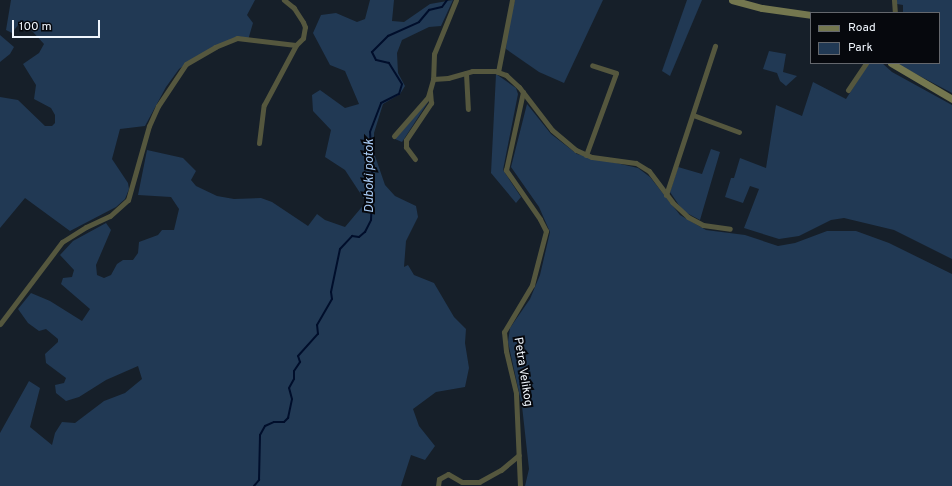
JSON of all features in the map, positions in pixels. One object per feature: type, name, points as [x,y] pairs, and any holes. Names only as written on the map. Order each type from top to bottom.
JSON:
[{"type":"street","points":[[259,143],[264,105],[296,45],[303,38],[305,27],[294,8],[284,0]]},
{"type":"street","points":[[415,159],[406,147],[406,140],[431,104],[430,92],[433,79],[432,68],[435,50],[456,0]]},
{"type":"street","points":[[498,72],[512,0]]},
{"type":"street","points":[[732,0],[762,8],[810,15]]},
{"type":"street","points":[[894,0],[895,12]]},
{"type":"street","points":[[0,324],[62,242],[86,227],[110,216],[128,200],[149,126],[168,90],[186,64],[215,47],[237,38],[296,45]]},
{"type":"street","points":[[666,195],[716,46]]},
{"type":"street","points":[[848,90],[865,64]]},
{"type":"street","points":[[893,64],[952,99]]},
{"type":"street","points":[[586,155],[616,73],[592,65]]},
{"type":"street","points":[[433,79],[479,71],[498,72],[514,82],[552,130],[586,155],[636,163],[649,172],[666,195],[682,212],[696,221],[710,227],[730,229]]},
{"type":"street","points":[[466,73],[468,109]]},
{"type":"street","points":[[394,136],[430,92]]},
{"type":"street","name":"Petra Velikog","points":[[520,486],[516,393],[506,351],[504,332],[532,285],[546,232],[540,219],[506,170],[523,92]]},
{"type":"street","points":[[693,115],[739,132]]},
{"type":"street","points":[[438,486],[442,476],[448,474],[462,482],[479,482],[502,470],[519,455]]},
{"type":"green space","points":[[11,0],[255,0],[247,15],[253,23],[248,40],[235,41],[197,56],[179,69],[166,87],[145,126],[120,129],[112,159],[128,183],[129,189],[125,199],[116,207],[70,231],[25,198],[0,228],[0,97],[18,100],[45,126],[52,126],[55,123],[55,115],[51,108],[34,99],[36,85],[23,64],[39,53],[44,44],[22,20],[12,33],[6,30]]},
{"type":"green space","points":[[370,0],[394,0],[392,21],[404,22],[430,4],[453,0],[441,26],[429,27],[402,40],[397,53],[398,73],[405,86],[400,94],[383,104],[374,133],[374,153],[385,185],[395,196],[416,206],[418,217],[406,241],[404,267],[408,265],[414,275],[434,283],[454,317],[466,329],[465,343],[469,368],[465,387],[436,392],[413,409],[419,426],[435,446],[425,460],[411,455],[401,486],[0,486],[0,433],[29,381],[40,388],[30,427],[52,445],[55,433],[62,422],[75,423],[104,401],[125,393],[142,379],[138,366],[106,380],[79,397],[66,401],[56,393],[55,385],[64,383],[66,378],[46,363],[45,354],[58,342],[58,339],[46,329],[39,331],[28,323],[18,309],[31,293],[50,301],[82,321],[90,309],[61,284],[63,278],[72,277],[74,270],[60,255],[73,241],[106,223],[111,230],[96,265],[97,275],[104,278],[111,275],[117,264],[123,260],[133,260],[138,253],[139,242],[158,235],[162,230],[174,230],[179,209],[171,197],[138,195],[147,150],[183,158],[196,171],[191,180],[196,186],[217,196],[234,199],[261,198],[272,202],[308,226],[317,214],[325,220],[345,227],[366,202],[345,170],[325,157],[331,130],[313,111],[312,95],[320,90],[345,108],[359,104],[345,71],[330,65],[313,33],[321,15],[336,13],[357,22],[365,19]]},
{"type":"green space","points":[[515,0],[603,0],[564,83],[539,72],[506,49],[507,32]]},
{"type":"green space","points":[[687,0],[702,0],[670,76],[662,71]]},
{"type":"green space","points":[[897,0],[952,0],[952,93],[897,64],[940,64],[940,12],[903,12],[903,5],[897,4]]},
{"type":"green space","points":[[0,35],[14,47],[10,54],[0,62]]},
{"type":"green space","points":[[769,51],[786,54],[783,72],[797,76],[786,86],[780,81],[777,73],[763,69]]},
{"type":"green space","points":[[868,64],[883,64],[892,72],[952,105],[952,259],[894,230],[844,218],[831,220],[799,236],[779,239],[744,228],[759,189],[750,186],[743,203],[725,197],[731,178],[734,178],[740,158],[766,168],[776,105],[802,116],[813,82],[846,99]]},
{"type":"green space","points":[[496,74],[516,88],[518,94],[503,170],[521,197],[516,203],[491,173]]},
{"type":"green space","points":[[430,99],[402,142],[395,139]]},
{"type":"green space","points":[[527,104],[551,134],[577,154],[638,168],[650,177],[680,215],[706,230],[745,235],[778,246],[795,243],[827,231],[856,231],[889,243],[952,274],[952,486],[525,486],[529,469],[522,406],[508,342],[510,328],[530,299],[540,275],[550,232],[539,207],[511,167]]},
{"type":"green space","points":[[711,149],[720,152],[700,220],[683,211],[670,192],[678,167],[702,174]]},
{"type":"waterway","name":"Duboki potok","points":[[254,486],[259,480],[260,435],[265,426],[274,422],[284,422],[288,418],[292,399],[289,388],[294,379],[294,371],[300,362],[298,356],[318,334],[317,325],[332,299],[331,292],[340,249],[352,236],[359,237],[365,232],[371,220],[373,185],[370,132],[381,103],[399,94],[402,84],[389,63],[376,60],[372,52],[388,36],[419,22],[429,10],[442,7],[447,0]]}]
